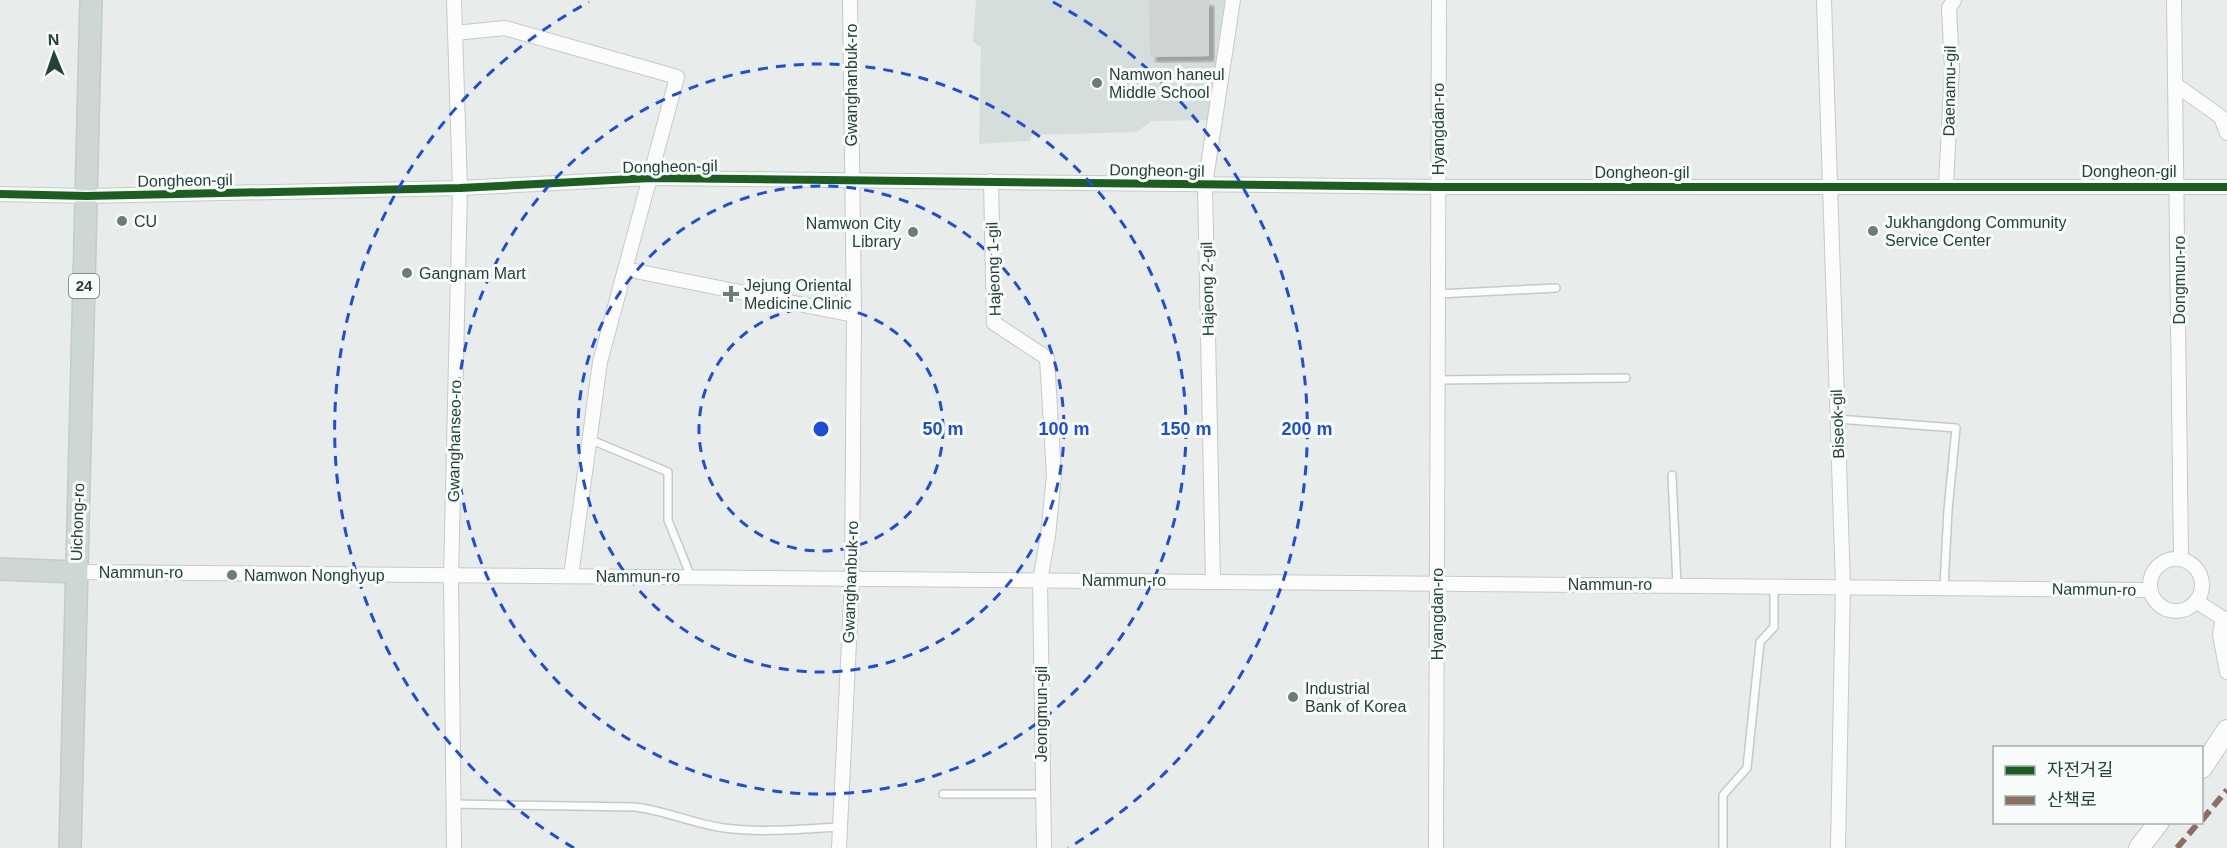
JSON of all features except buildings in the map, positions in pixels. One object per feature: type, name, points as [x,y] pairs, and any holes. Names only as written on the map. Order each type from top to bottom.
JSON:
[{"type":"main road","name":"Uichong-ro","points":[[70,848],[91,0]]},
{"type":"main road","name":"Nammun-ro","points":[[0,569],[76,572]]},
{"type":"street","name":"Gwanghanseo-ro","points":[[454,0],[460,188],[452,577],[454,848]]},
{"type":"street","name":"Gwanghanbuk-ro","points":[[839,848],[852,580],[854,315],[850,0]]},
{"type":"street","name":"Hajeong 2-gil","points":[[1214,581],[1205,185],[1233,0]]},
{"type":"street","name":"Hyangdan-ro","points":[[1436,848],[1439,0]]},
{"type":"street","name":"Biseok-gil","points":[[1824,0],[1828,185],[1843,586],[1838,848]]},
{"type":"street","name":"Daenamu-gil","points":[[1946,185],[1952,68],[1949,8],[1954,0]]},
{"type":"street","name":"Dongmun-ro","points":[[2174,0],[2181,559]]},
{"type":"street","name":"Dongheon-gil","points":[[455,33],[505,28],[677,77],[651,178]]},
{"type":"street","points":[[2176,85],[2224,117],[2227,133]]},
{"type":"street","name":"Dongheon-gil","points":[[86,196],[460,188],[651,178],[1438,187],[1828,185],[2227,187]]},
{"type":"street","name":"Nammun-ro","points":[[571,576],[600,362],[651,178]]},
{"type":"street","name":"Hajeong 1-gil","points":[[991,181],[994,323],[1047,358],[1054,476],[1048,536],[1040,580]]},
{"type":"street","points":[[0,195],[86,196]]},
{"type":"street","points":[[625,269],[854,315]]},
{"type":"street","points":[[2181,559],[2195,567],[2200,574],[2201,590],[2196,601],[2188,608],[2173,610],[2158,604],[2150,590],[2150,581],[2157,567],[2164,562],[2181,559]]},
{"type":"street","name":"Nammun-ro","points":[[76,572],[2150,590]]},
{"type":"street","name":"Jeongmun-gil","points":[[1040,580],[1041,794],[1044,848]]},
{"type":"street","points":[[2196,601],[2226,618],[2220,641],[2227,672]]},
{"type":"street","points":[[2203,766],[2227,730]]},
{"type":"street","points":[[2139,848],[2157,824]]},
{"type":"lane","points":[[1438,294],[1556,288]]},
{"type":"lane","points":[[1437,380],[1626,378]]},
{"type":"lane","points":[[1837,419],[1956,428],[1948,510],[1944,587]]},
{"type":"lane","points":[[589,439],[668,472],[668,520],[691,577]]},
{"type":"lane","name":"Nammun-ro","points":[[1672,476],[1677,585]]},
{"type":"lane","points":[[1723,848],[1723,795],[1747,768],[1760,642],[1774,627],[1774,586]]},
{"type":"lane","points":[[943,794],[1041,794]]},
{"type":"lane","points":[[452,804],[634,807],[652,809],[723,828],[753,830],[839,827]]},
{"type":"shaded area","name":"Namwon haneul Middle School","points":[[976,0],[1227,0],[1209,120],[1151,121],[1137,132],[1032,135],[1030,141],[979,144],[981,47],[973,42]]},
{"type":"marked path","points":[[2203,819],[2227,790]]},
{"type":"marked path","points":[[2177,848],[2197,824]]},
{"type":"cycle path","points":[[0,194],[86,196],[460,188],[651,178],[1438,187],[2227,187]]},
{"type":"place","name":"Namwon haneul Middle School","points":[[1097,83]]},
{"type":"place","name":"CU","points":[[122,221]]},
{"type":"place","name":"Jukhangdong Community Service Center","points":[[1873,231]]},
{"type":"place","name":"Namwon City Library","points":[[913,232]]},
{"type":"place","name":"Gangnam Mart","points":[[407,273]]},
{"type":"place","name":"Jejung Oriental Medicine Clinic","points":[[731,294]]},
{"type":"place","name":"Namwon Nonghyup","points":[[232,575]]},
{"type":"place","name":"Industrial Bank of Korea","points":[[1293,697]]}]
